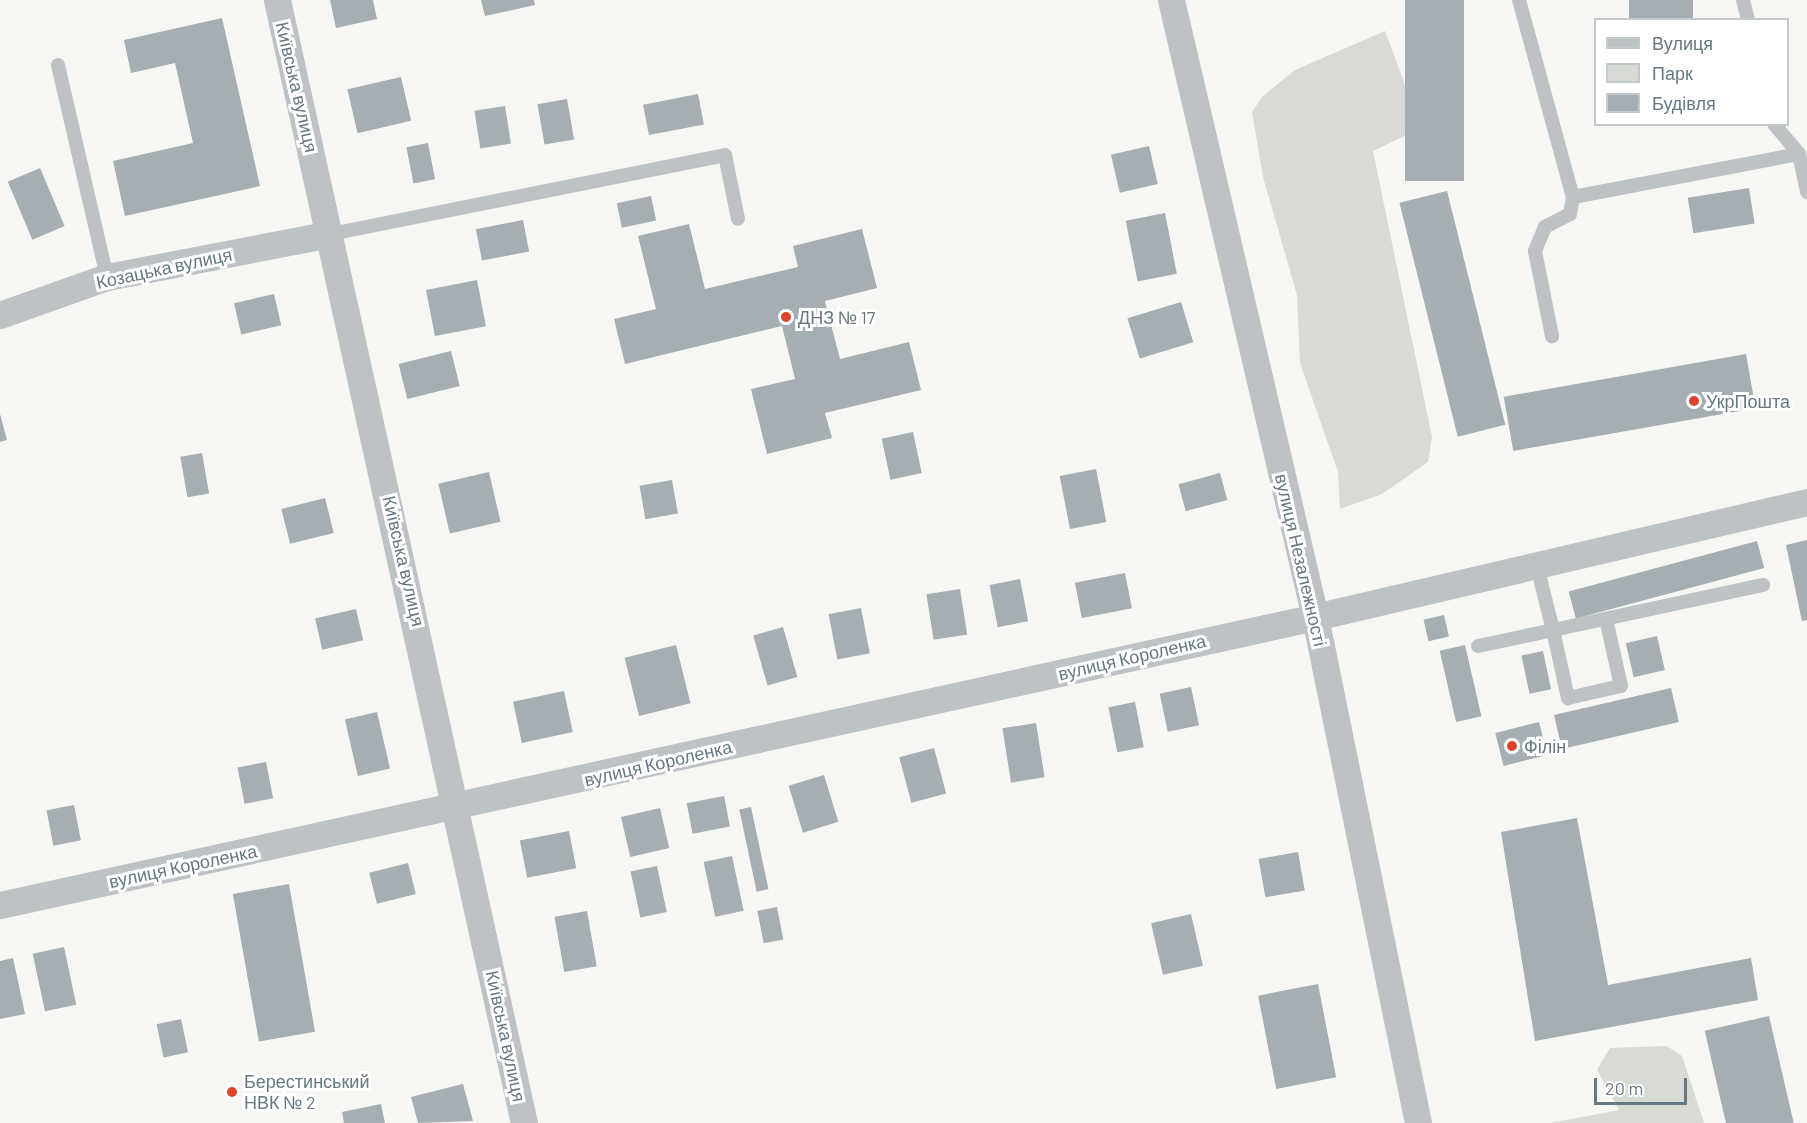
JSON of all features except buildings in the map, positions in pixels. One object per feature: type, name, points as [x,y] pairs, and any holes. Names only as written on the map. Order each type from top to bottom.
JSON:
[{"type":"street","name":"Київська вулиця","points":[[277,0],[458,807],[524,1123]]},
{"type":"street","name":"вулиця Незалежності","points":[[1171,0],[1315,617],[1418,1123]]},
{"type":"street","name":"Козацька вулиця","points":[[0,315],[107,277],[331,234]]},
{"type":"street","name":"вулиця Короленка","points":[[0,905],[458,807],[1315,617],[1807,502]]},
{"type":"lane","points":[[1519,0],[1573,197],[1570,214],[1545,227],[1535,251],[1552,336]]},
{"type":"lane","points":[[1743,0],[1748,18]]},
{"type":"lane","points":[[58,65],[107,277]]},
{"type":"lane","points":[[1776,126],[1799,154],[1807,192]]},
{"type":"lane","points":[[1573,197],[1799,154]]},
{"type":"lane","points":[[331,234],[725,155],[738,219]]},
{"type":"lane","points":[[1537,566],[1568,698],[1621,686],[1606,619]]},
{"type":"lane","points":[[1478,646],[1763,585]]},
{"type":"green space","points":[[1385,31],[1421,128],[1373,151],[1432,437],[1428,462],[1382,494],[1340,509],[1338,472],[1300,363],[1297,295],[1263,177],[1252,112],[1263,96],[1295,70]]},
{"type":"green space","points":[[1667,1046],[1682,1056],[1704,1123],[1551,1123],[1619,1110],[1597,1070],[1610,1048]]},
{"type":"place","name":"ДНЗ № 17","points":[[786,317]]},
{"type":"place","name":"УкрПошта","points":[[1694,401]]},
{"type":"place","name":"Філін","points":[[1512,746]]},
{"type":"place","name":"Берестинський НВК № 2","points":[[232,1092]]}]
